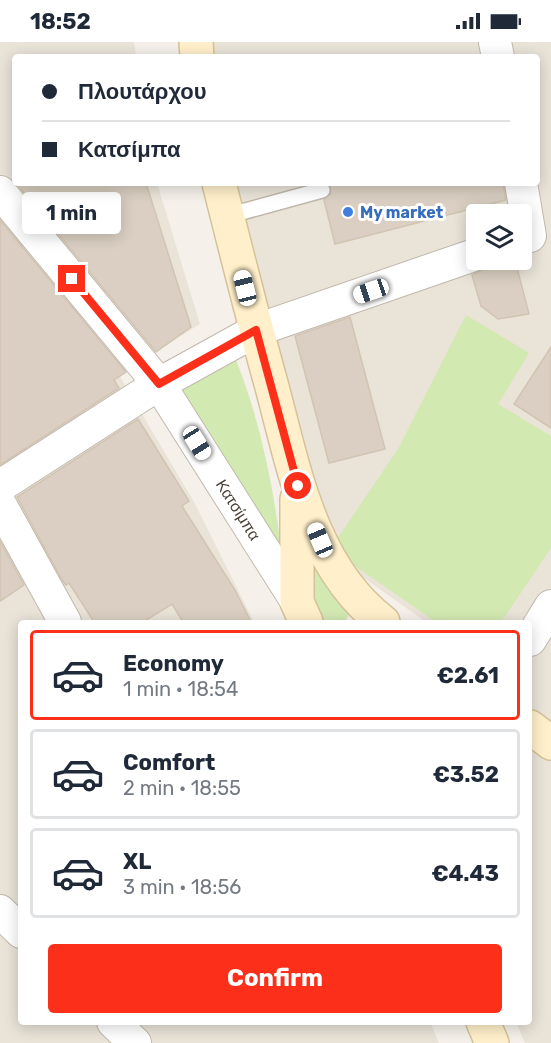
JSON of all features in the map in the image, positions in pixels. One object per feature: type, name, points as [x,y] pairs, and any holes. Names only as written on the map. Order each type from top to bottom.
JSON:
[{"type":"street","points":[[220,186],[297,484],[328,558],[354,596],[381,620]]},
{"type":"street","points":[[522,186],[534,235]]},
{"type":"street","name":"Κατσίμπα","points":[[0,192],[159,384],[302,612]]},
{"type":"street","points":[[0,486],[159,384],[256,330],[466,258]]},
{"type":"street","name":"Κατσίμπα","points":[[297,484],[302,612]]},
{"type":"street","points":[[0,504],[64,620]]},
{"type":"street","points":[[532,637],[551,606]]},
{"type":"street","points":[[532,729],[551,743]]},
{"type":"street","points":[[116,1025],[135,1043]]},
{"type":"street","points":[[484,1025],[492,1043]]},
{"type":"lane","points":[[227,216],[322,190]]},
{"type":"shaded area","points":[[0,42],[134,42],[136,54],[12,54],[12,186],[158,186],[200,324],[119,375],[194,502],[253,620],[18,620],[18,1025],[431,1025],[439,1043],[0,1043]]},
{"type":"shaded area","points":[[206,42],[551,42],[551,1043],[525,1043],[517,1025],[532,1025],[532,620],[423,620],[333,556],[230,186],[540,186],[540,54],[206,54]]},
{"type":"green space","points":[[466,315],[529,353],[498,404],[551,436],[551,548],[502,620],[433,620],[336,553],[335,542],[398,449]]},
{"type":"green space","points":[[236,360],[253,409],[266,459],[283,561],[180,390],[210,371]]},
{"type":"green space","points":[[298,548],[318,564],[351,611],[346,620],[313,620]]},
{"type":"building","points":[[18,186],[147,186],[191,327],[156,352]]},
{"type":"building","points":[[330,186],[504,186],[506,200],[490,204],[466,204],[466,210],[335,244],[324,200],[331,193]]},
{"type":"building","points":[[0,220],[126,372],[114,380],[119,388],[0,465]]},
{"type":"building","points":[[482,270],[518,270],[529,314],[498,319],[481,306],[472,275]]},
{"type":"building","points":[[350,317],[385,449],[329,463],[295,336]]},
{"type":"building","points":[[551,347],[551,428],[514,404]]},
{"type":"building","points":[[138,419],[189,501],[182,506],[235,590],[250,620],[182,620],[172,604],[146,620],[93,620],[69,583],[66,585],[62,580],[17,497]]},
{"type":"building","points":[[0,541],[24,585],[0,601]]},
{"type":"place","name":"My market","points":[[348,212]]},
{"type":"route","points":[[72,279],[159,384],[256,330],[298,486]]}]
